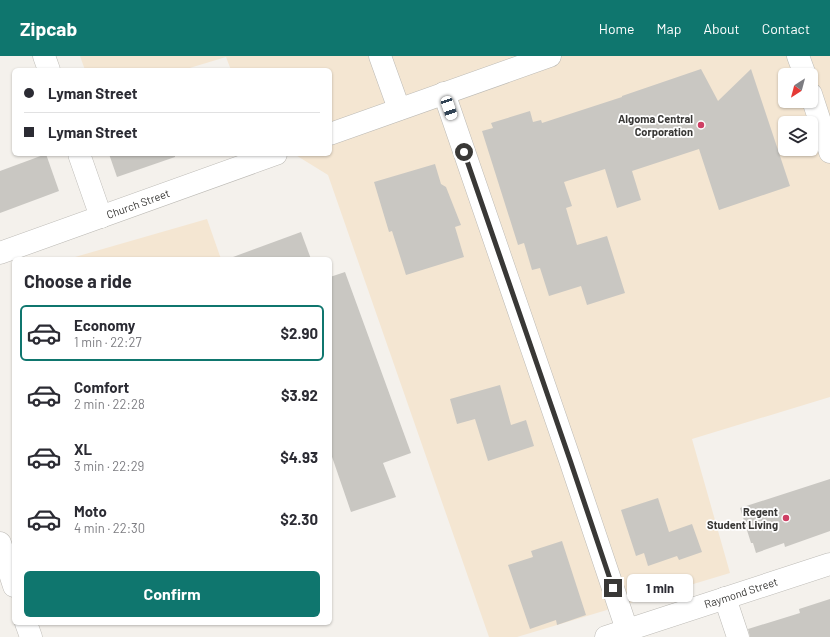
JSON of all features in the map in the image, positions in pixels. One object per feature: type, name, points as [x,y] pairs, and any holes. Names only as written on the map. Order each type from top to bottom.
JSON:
[{"type":"street","points":[[44,56],[48,68]]},
{"type":"street","points":[[380,56],[399,109]]},
{"type":"street","points":[[332,133],[550,56]]},
{"type":"street","points":[[798,56],[802,68]]},
{"type":"street","points":[[444,93],[627,630]]},
{"type":"street","points":[[816,108],[830,152]]},
{"type":"street","points":[[80,156],[101,217]]},
{"type":"street","name":"Church Street","points":[[0,253],[270,156]]},
{"type":"street","points":[[0,543],[12,580]]},
{"type":"street","name":"Raymond Street","points":[[606,637],[830,564]]},
{"type":"street","points":[[725,598],[738,637]]},
{"type":"street","points":[[27,625],[31,637]]},
{"type":"shaded area","points":[[80,56],[830,56],[830,397],[692,439],[730,573],[517,637],[489,637],[328,175],[297,156],[332,156],[332,68],[230,68],[226,57],[190,68],[84,68]]},
{"type":"shaded area","points":[[207,219],[220,257],[75,257]]},
{"type":"building","points":[[701,69],[718,101],[751,69],[778,150],[778,156],[780,156],[790,186],[719,210],[699,149],[632,171],[641,200],[617,208],[605,169],[564,182],[572,206],[566,208],[577,245],[607,236],[625,293],[587,305],[581,286],[549,296],[540,268],[532,270],[524,243],[518,245],[482,131],[493,128],[491,123],[530,111],[533,122],[541,120],[542,123]]},
{"type":"building","points":[[41,156],[47,156],[59,191],[0,213],[0,171]]},
{"type":"building","points":[[110,156],[175,156],[175,157],[117,177]]},
{"type":"building","points":[[435,164],[441,184],[446,187],[461,225],[455,227],[464,257],[406,275],[392,231],[389,232],[374,182]]},
{"type":"building","points":[[301,232],[310,257],[233,257]]},
{"type":"building","points":[[345,272],[411,453],[383,463],[396,497],[351,512],[332,457],[332,276]]},
{"type":"building","points":[[500,385],[511,425],[526,420],[534,446],[488,461],[475,419],[457,424],[450,399]]},
{"type":"building","name":"Regent Student Living","points":[[830,479],[830,531],[785,547],[784,543],[756,553],[753,543],[751,543],[740,508]]},
{"type":"building","points":[[658,498],[669,532],[692,524],[702,552],[679,560],[677,556],[648,566],[644,553],[636,556],[621,510]]},
{"type":"building","points":[[562,541],[586,615],[557,625],[556,620],[530,629],[508,565],[533,557],[531,551]]},
{"type":"building","points":[[830,599],[830,637],[750,637],[748,629],[800,613],[799,609]]},
{"type":"place","name":"Algoma Central Corporation","points":[[701,125]]},
{"type":"place","name":"Regent Student Living","points":[[786,518]]},
{"type":"route","points":[[464,152],[613,588]]}]
